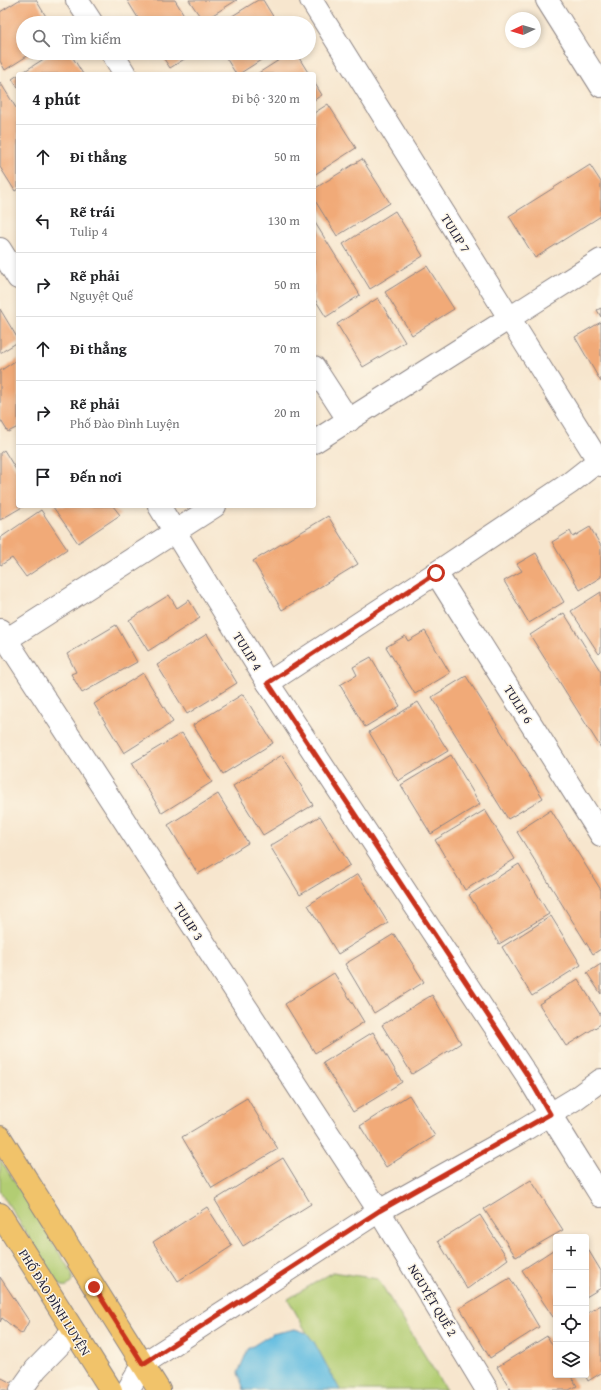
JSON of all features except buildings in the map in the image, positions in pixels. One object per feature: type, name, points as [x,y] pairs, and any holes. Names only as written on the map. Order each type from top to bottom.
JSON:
[{"type":"main road","points":[[0,1137],[159,1390]]},
{"type":"main road","name":"PHỐ ĐÀO ĐÌNH LUYỆN","points":[[0,1214],[111,1390]]},
{"type":"street","points":[[78,0],[88,16]]},
{"type":"street","name":"TULIP 7","points":[[311,0],[600,463]]},
{"type":"street","points":[[547,0],[601,86]]},
{"type":"street","points":[[116,60],[124,72]]},
{"type":"street","points":[[0,249],[16,275]]},
{"type":"street","points":[[316,441],[601,260]]},
{"type":"street","points":[[316,370],[349,421]]},
{"type":"street","points":[[268,683],[600,463]]},
{"type":"street","name":"TULIP 4","points":[[160,508],[268,683],[528,1076],[601,1196]]},
{"type":"street","points":[[3,635],[175,532],[212,508]]},
{"type":"street","name":"TULIP 6","points":[[436,573],[601,836]]},
{"type":"street","name":"TULIP 3","points":[[3,635],[379,1211]]},
{"type":"street","points":[[128,1390],[143,1364],[379,1211],[550,1114],[601,1080]]},
{"type":"street","name":"NGUYỆT QUẾ 2","points":[[379,1211],[487,1390]]},
{"type":"street","points":[[21,1390],[36,1369],[73,1331]]},
{"type":"green space","points":[[0,1159],[72,1273],[72,1281],[68,1286],[62,1286],[57,1282],[0,1191]]},
{"type":"green space","points":[[333,1272],[378,1279],[446,1390],[339,1390],[288,1299]]},
{"type":"water","points":[[295,1329],[307,1333],[314,1342],[340,1390],[244,1390],[238,1373],[248,1349],[272,1334]]},
{"type":"route","points":[[94,1287],[143,1364],[379,1211],[519,1133],[550,1114],[528,1076],[268,683],[436,573]]}]
